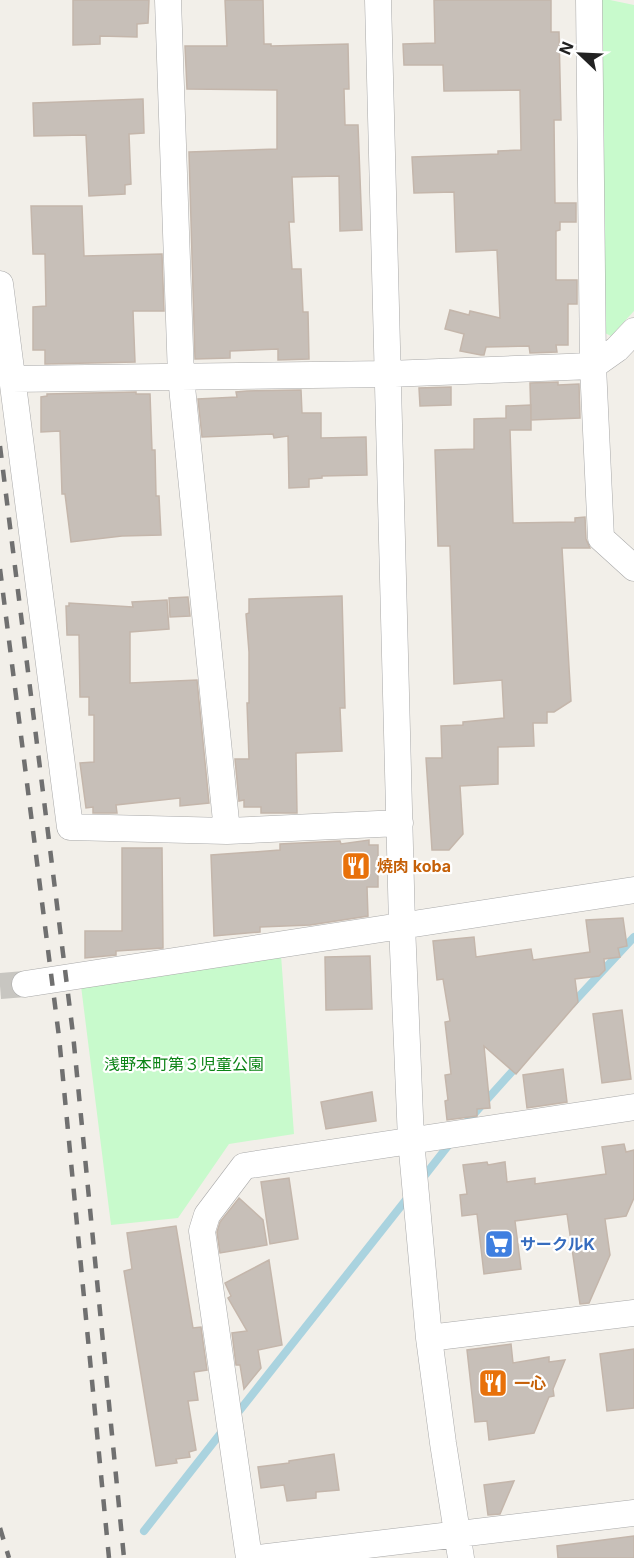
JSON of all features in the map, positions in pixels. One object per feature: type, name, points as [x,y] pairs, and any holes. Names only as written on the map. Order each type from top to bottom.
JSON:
[{"type":"street","points":[[168,0],[181,377],[227,831]]},
{"type":"street","points":[[378,0],[402,925],[411,1140],[429,1338],[459,1546]]},
{"type":"street","points":[[589,0],[593,366],[601,538],[634,568]]},
{"type":"street","points":[[0,284],[70,827],[227,831],[400,823]]},
{"type":"street","points":[[12,379],[388,374],[593,366],[617,349],[634,331]]},
{"type":"street","points":[[25,984],[634,890]]},
{"type":"street","points":[[249,1558],[202,1231],[207,1215],[244,1166],[634,1107]]},
{"type":"street","points":[[429,1338],[634,1313]]},
{"type":"street","points":[[259,1558],[459,1546],[634,1513]]},
{"type":"green space","points":[[595,0],[610,0],[634,5],[634,311],[611,336],[601,331]]},
{"type":"green space","name":"浅野本町第３児童公園","points":[[281,955],[294,1134],[229,1144],[178,1218],[111,1225],[81,986]]},
{"type":"building","points":[[73,0],[149,0],[148,23],[137,24],[137,37],[100,36],[100,44],[73,45]]},
{"type":"building","points":[[225,0],[263,0],[264,44],[271,44],[271,46],[348,44],[349,89],[344,89],[345,125],[358,125],[362,230],[340,231],[339,176],[292,177],[294,222],[289,222],[292,269],[301,269],[303,312],[308,312],[309,359],[278,360],[278,349],[230,351],[230,358],[195,359],[189,152],[277,149],[277,90],[187,89],[185,46],[227,46]]},
{"type":"building","points":[[434,0],[551,0],[551,32],[559,32],[561,120],[554,120],[555,203],[576,203],[576,222],[560,222],[560,230],[556,231],[556,280],[577,280],[577,304],[568,304],[568,345],[556,345],[557,352],[530,353],[529,346],[486,347],[484,355],[460,351],[464,334],[445,329],[450,310],[469,315],[470,311],[500,318],[497,250],[456,252],[454,192],[414,193],[412,157],[498,154],[498,151],[521,150],[520,90],[444,91],[443,65],[404,65],[403,44],[435,43]]},
{"type":"building","points":[[143,99],[144,133],[129,134],[131,184],[125,185],[125,194],[89,196],[86,135],[34,136],[33,103]]},
{"type":"building","points":[[31,206],[82,206],[84,256],[162,254],[164,311],[133,311],[135,362],[45,364],[45,350],[33,350],[33,307],[46,306],[45,254],[33,254]]},
{"type":"building","points":[[558,382],[558,385],[579,384],[580,418],[531,420],[530,383]]},
{"type":"building","points":[[451,387],[451,405],[420,406],[419,388]]},
{"type":"building","points":[[301,390],[302,413],[321,413],[321,438],[366,437],[367,475],[322,476],[322,478],[309,479],[309,487],[289,488],[288,436],[274,438],[273,434],[202,437],[198,399],[237,397],[236,392],[247,391]]},
{"type":"building","points":[[136,392],[136,394],[150,394],[152,450],[155,450],[156,496],[159,496],[161,535],[122,536],[71,542],[65,494],[62,494],[60,431],[41,432],[41,397],[47,394]]},
{"type":"building","points":[[531,405],[531,430],[510,430],[513,523],[575,522],[575,518],[585,517],[586,539],[590,548],[562,548],[571,701],[554,712],[547,712],[547,723],[533,723],[534,746],[498,747],[498,784],[460,786],[463,834],[449,850],[432,850],[426,758],[442,758],[441,726],[504,718],[502,680],[454,684],[450,546],[438,546],[435,450],[474,449],[474,419],[506,418],[506,406]]},
{"type":"building","points":[[342,596],[345,708],[340,708],[342,751],[296,753],[297,813],[261,813],[261,807],[244,807],[244,800],[239,801],[235,759],[249,759],[247,703],[249,703],[249,652],[246,614],[249,613],[249,599]]},
{"type":"building","points":[[188,597],[190,616],[170,617],[169,598]]},
{"type":"building","points":[[167,600],[169,629],[130,632],[130,683],[197,680],[209,803],[180,806],[180,798],[116,805],[117,813],[93,813],[93,807],[86,808],[80,763],[94,762],[94,715],[89,715],[89,697],[80,697],[79,635],[67,635],[66,606],[69,606],[69,603],[133,607],[132,602]]},
{"type":"building","points":[[369,840],[369,845],[378,845],[378,887],[367,887],[368,916],[310,925],[260,927],[260,932],[214,936],[211,855],[280,850],[280,844],[340,841],[341,844]]},
{"type":"building","points":[[122,848],[162,848],[163,948],[116,951],[116,955],[85,958],[85,931],[122,931]]},
{"type":"building","points":[[623,918],[627,946],[618,948],[620,957],[604,959],[605,970],[599,976],[575,979],[578,1002],[516,1074],[484,1046],[490,1108],[477,1109],[477,1116],[447,1120],[445,1101],[448,1100],[445,1075],[451,1074],[445,1022],[450,1021],[443,979],[437,980],[433,941],[474,937],[476,957],[531,949],[533,960],[590,952],[586,920]]},
{"type":"building","points":[[370,956],[372,1009],[326,1010],[325,957]]},
{"type":"building","points":[[622,1010],[631,1079],[602,1083],[593,1014]]},
{"type":"building","points":[[563,1069],[567,1102],[527,1108],[523,1075]]},
{"type":"building","points":[[372,1092],[376,1121],[326,1129],[321,1102]]},
{"type":"building","points":[[624,1144],[626,1152],[634,1150],[634,1198],[626,1216],[605,1219],[610,1255],[589,1303],[580,1304],[567,1214],[515,1221],[521,1269],[484,1274],[477,1214],[462,1216],[460,1195],[467,1194],[463,1165],[505,1162],[507,1182],[535,1178],[535,1184],[606,1174],[602,1147]]},
{"type":"building","points":[[289,1178],[298,1239],[270,1244],[261,1182]]},
{"type":"building","points":[[239,1198],[263,1220],[267,1245],[220,1253],[217,1232],[220,1222]]},
{"type":"building","points":[[176,1226],[193,1328],[201,1327],[207,1370],[194,1372],[198,1400],[188,1401],[196,1450],[189,1452],[190,1457],[176,1459],[177,1463],[156,1466],[124,1271],[132,1269],[127,1233]]},
{"type":"building","points":[[269,1260],[282,1345],[258,1350],[261,1368],[244,1389],[240,1365],[236,1365],[232,1333],[247,1331],[228,1298],[231,1296],[225,1283]]},
{"type":"building","points":[[511,1344],[513,1363],[549,1357],[549,1362],[565,1360],[553,1389],[554,1396],[549,1397],[534,1433],[489,1440],[487,1421],[475,1422],[467,1350]]},
{"type":"building","points":[[634,1349],[634,1408],[607,1411],[600,1354]]},
{"type":"building","points":[[334,1454],[339,1490],[316,1492],[316,1498],[287,1501],[284,1485],[261,1488],[258,1467]]},
{"type":"building","points":[[514,1481],[500,1514],[488,1515],[484,1485]]},
{"type":"building","points":[[634,1536],[634,1558],[558,1558],[557,1546]]},
{"type":"waterway","points":[[572,1004],[634,937]]},
{"type":"waterway","points":[[464,1125],[518,1065]]},
{"type":"waterway","points":[[422,1179],[451,1142]]},
{"type":"waterway","points":[[236,1415],[409,1196]]},
{"type":"waterway","points":[[144,1531],[224,1429]]},
{"type":"tunnel","points":[[0,986],[25,984]]},
{"type":"railway","points":[[0,446],[73,1034],[124,1558]]},
{"type":"railway","points":[[0,569],[59,1037],[109,1558]]},
{"type":"railway","points":[[0,1528],[9,1558]]},
{"type":"place","name":"焼肉 koba","points":[[356,866]]},
{"type":"place","name":"サークルK","points":[[499,1244]]},
{"type":"place","name":"一心","points":[[493,1383]]}]
